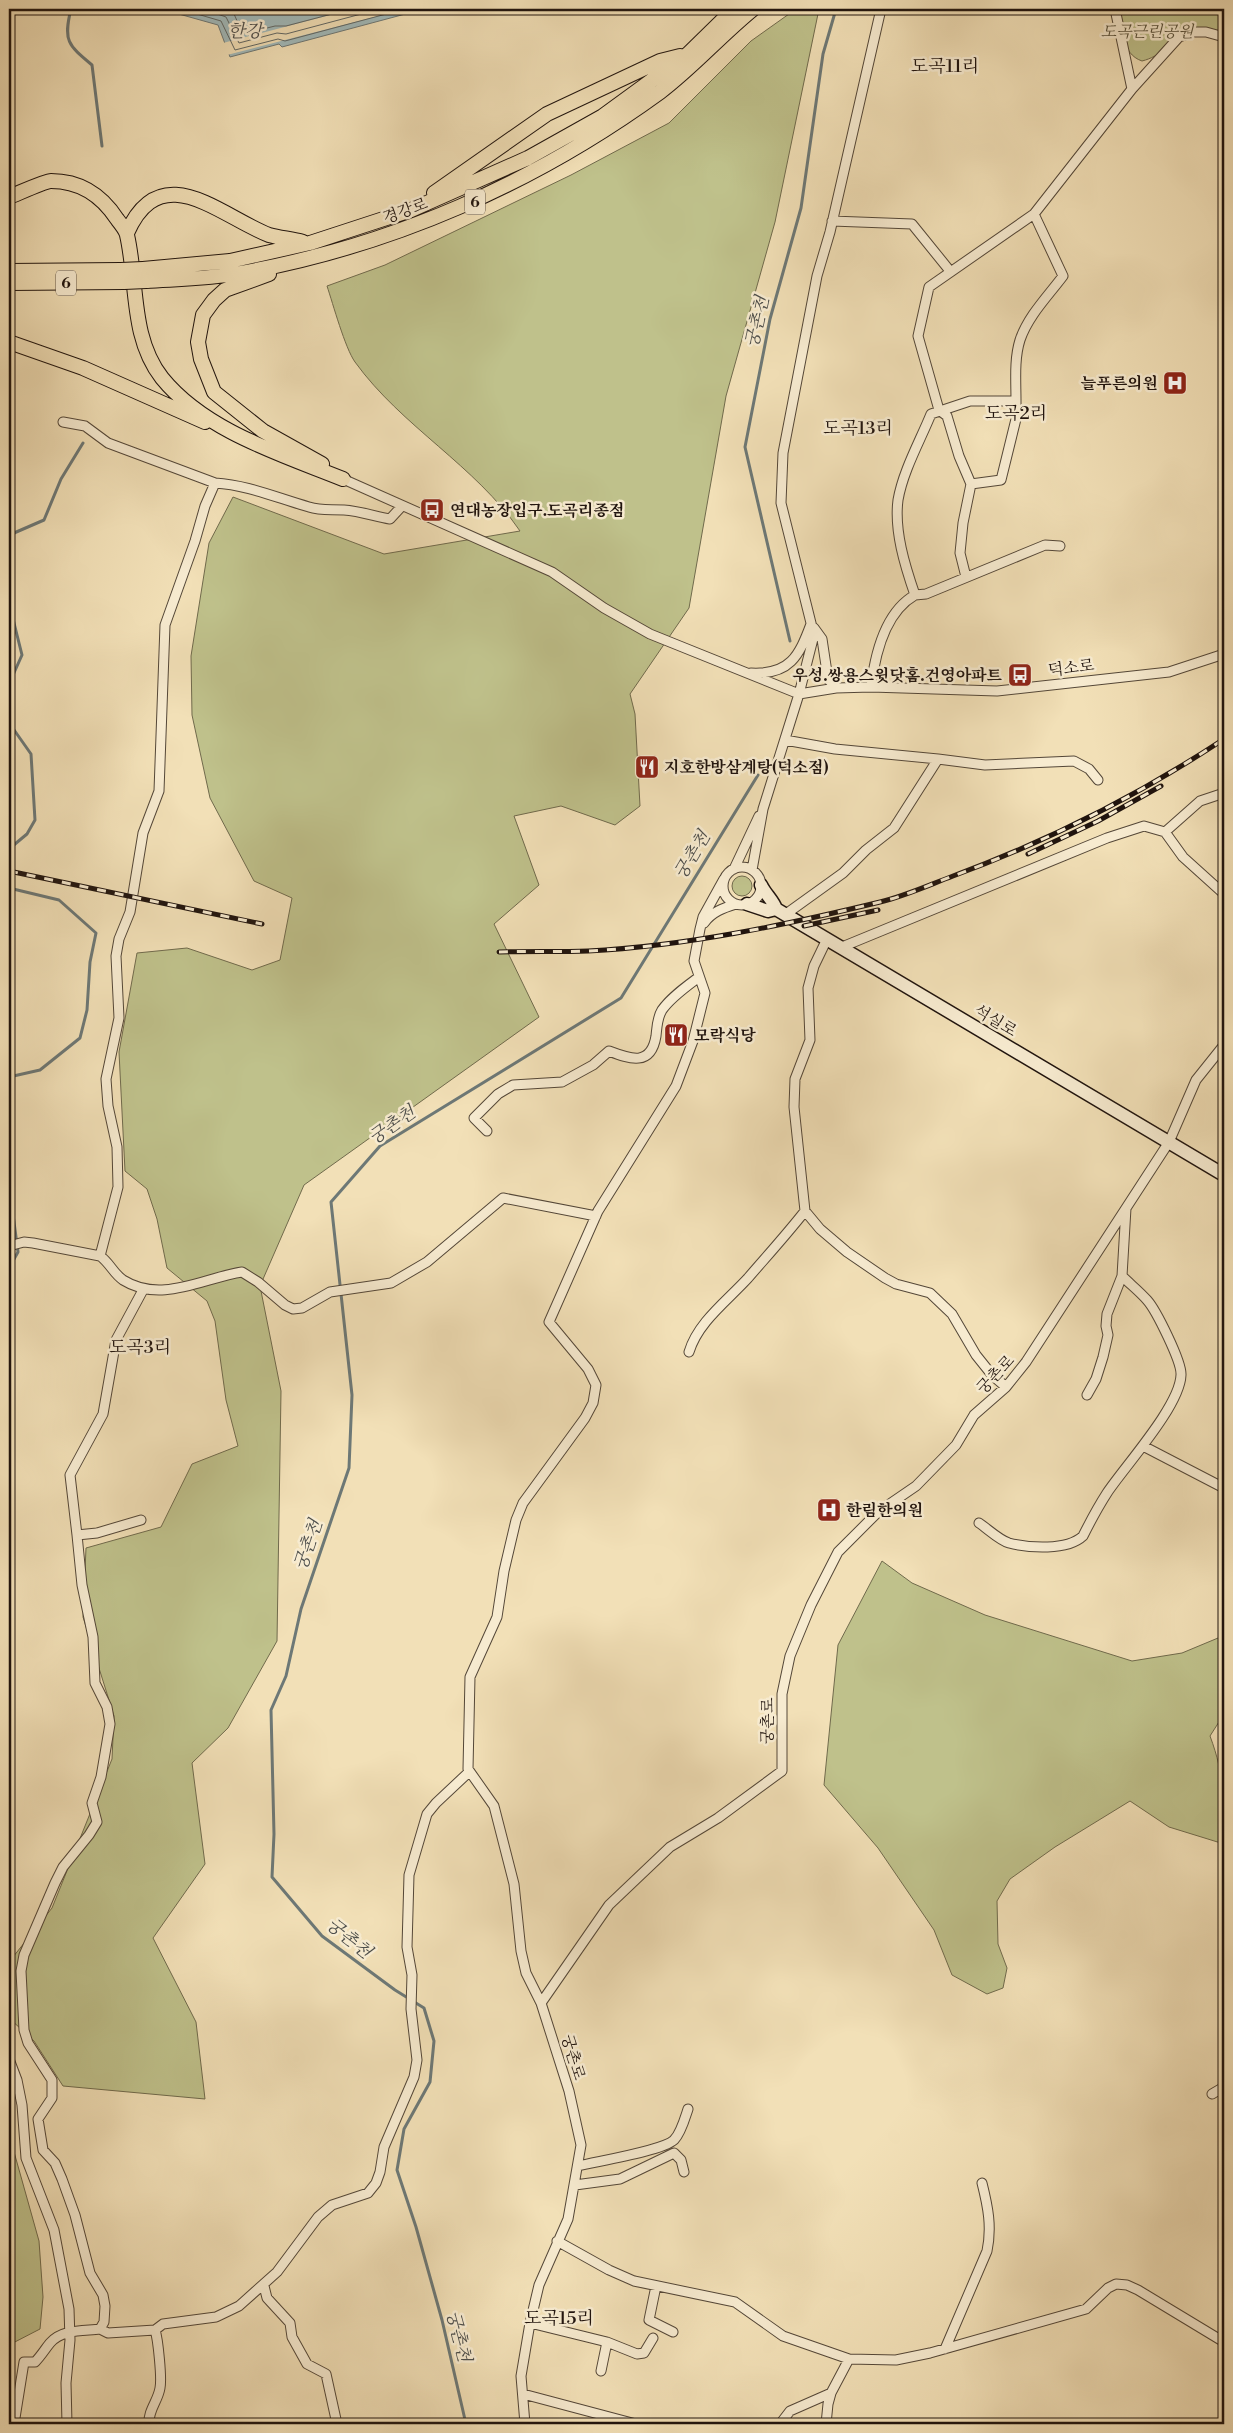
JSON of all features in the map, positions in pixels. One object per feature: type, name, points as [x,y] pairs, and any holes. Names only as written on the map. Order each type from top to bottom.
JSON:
[{"type":"main road","name":"경강로","points":[[144,275],[230,261],[310,243],[411,210],[528,158],[603,116],[688,54],[734,9]]},
{"type":"main road","name":"경강로","points":[[9,283],[144,275],[238,274],[304,259],[394,233],[474,202],[546,165],[608,128],[662,90],[753,9]]},
{"type":"main road","points":[[411,210],[547,114],[660,61],[688,54]]},
{"type":"main road","points":[[9,197],[50,181],[81,187],[101,198],[127,233]]},
{"type":"main road","points":[[235,435],[187,402],[162,377],[145,346],[134,298],[127,233],[134,216],[148,204],[162,196],[176,194],[203,200],[270,235],[310,243]]},
{"type":"main road","points":[[304,259],[225,290],[214,300],[204,315],[198,342],[200,359],[214,392],[263,431],[310,456],[343,479]]},
{"type":"main road","name":"경강로","points":[[9,271],[122,276]]},
{"type":"main road","points":[[9,342],[83,368],[235,435],[343,479]]},
{"type":"street","points":[[734,869],[746,867],[752,870],[763,810],[786,740],[814,635],[781,503],[783,453],[817,276],[832,221],[881,9]]},
{"type":"street","points":[[1115,9],[1132,89]]},
{"type":"street","points":[[966,578],[960,553],[963,523],[971,484],[959,456],[947,416],[939,410],[918,336],[929,286],[1034,214],[1132,89],[1179,37],[1193,32],[1206,32],[1224,37]]},
{"type":"street","points":[[971,484],[1001,480],[1016,418],[1016,362],[1020,340],[1033,316],[1064,276],[1034,214]]},
{"type":"street","points":[[832,221],[912,224],[950,272]]},
{"type":"street","points":[[915,595],[904,561],[899,528],[898,501],[906,473],[931,414],[970,401],[1016,401]]},
{"type":"street","points":[[63,422],[85,426],[108,443],[215,482],[233,484],[327,511],[342,510],[390,519],[402,506]]},
{"type":"street","points":[[343,479],[552,572],[604,608],[650,634],[799,694]]},
{"type":"street","points":[[100,1256],[118,1187],[117,1147],[108,1106],[106,1079],[118,1018],[116,956],[119,939],[130,912],[143,833],[159,791],[165,625],[195,541],[205,506],[215,482]]},
{"type":"street","points":[[871,687],[880,648],[890,620],[902,602],[915,595],[926,594],[966,578],[1045,544],[1060,546]]},
{"type":"street","points":[[744,672],[763,674],[778,671],[790,664],[802,648],[811,623]]},
{"type":"street","points":[[811,623],[822,640],[828,679],[836,688]]},
{"type":"street","name":"덕소로","points":[[799,694],[836,688],[871,687],[997,691],[1169,672],[1224,654]]},
{"type":"street","points":[[786,740],[835,749],[985,765],[1074,761],[1089,769],[1098,780]]},
{"type":"street","points":[[724,879],[723,885],[726,897],[741,904],[768,911],[781,912],[843,873],[866,850],[894,828],[938,759]]},
{"type":"street","points":[[1165,832],[1200,801],[1224,793]]},
{"type":"street","points":[[541,2003],[526,1973],[521,1951],[514,1884],[494,1806],[469,1772],[470,1677],[497,1618],[504,1571],[516,1520],[523,1504],[585,1418],[593,1402],[596,1385],[592,1377],[550,1322],[596,1216],[676,1086],[685,1066],[700,1020],[705,993],[694,961],[703,917],[724,879],[734,869],[763,810]]},
{"type":"street","points":[[842,947],[1107,838],[1144,826],[1165,832],[1183,857],[1224,894]]},
{"type":"street","name":"석실로","points":[[752,870],[760,879],[766,895],[781,912],[1224,1175]]},
{"type":"street","points":[[700,929],[708,917],[721,909],[741,904],[757,897],[761,885]]},
{"type":"street","points":[[827,939],[814,966],[808,988],[810,1040],[795,1079],[794,1107],[805,1210],[820,1229],[847,1252],[884,1278],[896,1284],[930,1292],[952,1314],[987,1368],[1006,1387]]},
{"type":"street","points":[[487,1131],[474,1118],[498,1094],[513,1085],[562,1082],[593,1065],[609,1051],[631,1060],[647,1055],[653,1046],[656,1024],[662,1011],[699,976]]},
{"type":"street","name":"궁촌로","points":[[525,2424],[521,2376],[530,2323],[539,2285],[568,2219],[581,2145],[569,2091],[541,2003],[609,1906],[670,1847],[718,1818],[782,1771],[782,1694],[790,1656],[811,1605],[838,1552],[878,1512],[916,1486],[956,1445],[974,1415],[1006,1387],[1026,1362],[1169,1142],[1196,1080],[1224,1045]]},
{"type":"street","points":[[10,1245],[24,1242],[100,1256],[107,1261],[112,1271],[142,1290],[181,1288],[242,1272],[293,1309],[302,1308],[333,1291],[391,1283],[427,1262],[503,1198],[596,1216]]},
{"type":"street","points":[[1087,1395],[1096,1379],[1103,1357],[1108,1335],[1106,1326],[1107,1314],[1122,1276],[1126,1208]]},
{"type":"street","points":[[689,1352],[693,1337],[700,1328],[749,1277],[805,1210]]},
{"type":"street","points":[[979,1523],[1008,1542],[1056,1546],[1077,1542],[1107,1493],[1154,1430],[1179,1385],[1180,1366],[1155,1312],[1147,1300],[1122,1276]]},
{"type":"street","points":[[100,2330],[104,2322],[105,2306],[102,2295],[90,2273],[75,2215],[62,2179],[55,2163],[44,2150],[38,2129],[38,2120],[52,2098],[52,2080],[28,2043],[24,2030],[21,1971],[24,1955],[45,1902],[63,1867],[97,1822],[92,1803],[102,1778],[106,1746],[110,1733],[107,1707],[95,1683],[93,1636],[82,1585],[70,1475],[103,1414],[116,1340],[142,1290]]},
{"type":"street","points":[[1143,1446],[1224,1488]]},
{"type":"street","points":[[77,1535],[97,1533],[141,1520]]},
{"type":"street","points":[[14,2424],[24,2362],[35,2362],[50,2342],[70,2332],[100,2330],[108,2333],[155,2330],[163,2324],[216,2317],[240,2306],[264,2286],[293,2252],[318,2217],[332,2205],[368,2193],[376,2183],[388,2134],[414,2077],[417,2060],[411,2008],[412,1975],[407,1948],[409,1875],[427,1814],[469,1772]]},
{"type":"street","points":[[9,2059],[17,2080],[22,2105],[26,2158],[54,2230],[69,2309],[70,2332],[66,2383],[67,2424]]},
{"type":"street","points":[[1212,2094],[1224,2087]]},
{"type":"street","points":[[578,2166],[655,2150],[669,2144],[676,2138],[688,2109]]},
{"type":"street","points":[[575,2185],[620,2178],[674,2153],[681,2160],[684,2172]]},
{"type":"street","points":[[944,2349],[987,2252],[990,2235],[990,2217],[982,2183]]},
{"type":"street","points":[[557,2241],[609,2270],[634,2281],[735,2302],[783,2336],[849,2360],[896,2360],[944,2349],[1086,2309],[1108,2288],[1116,2284],[1127,2285],[1138,2290],[1224,2342]]},
{"type":"street","points":[[264,2286],[267,2298],[290,2322],[292,2337],[307,2364],[326,2374],[337,2424]]},
{"type":"street","points":[[656,2286],[649,2320],[673,2332]]},
{"type":"street","points":[[530,2323],[607,2342],[638,2354],[644,2353],[653,2338]]},
{"type":"street","points":[[149,2424],[148,2416],[160,2390],[155,2330]]},
{"type":"street","points":[[601,2371],[607,2342]]},
{"type":"street","points":[[826,2424],[831,2393],[849,2360]]},
{"type":"street","points":[[780,2424],[790,2411],[831,2393]]},
{"type":"street","points":[[523,2394],[636,2424]]},
{"type":"green space","points":[[796,9],[819,9],[775,222],[726,396],[689,608],[630,694],[635,714],[640,806],[615,825],[561,806],[514,816],[539,885],[494,924],[539,1017],[304,1185],[260,1286],[281,1391],[277,1641],[228,1728],[192,1763],[205,1864],[153,1938],[196,2022],[205,2099],[63,2086],[34,2041],[9,2018],[9,1962],[52,1908],[112,1759],[114,1716],[83,1617],[86,1548],[161,1527],[192,1464],[238,1446],[226,1400],[215,1321],[207,1301],[167,1268],[157,1219],[147,1189],[125,1171],[119,1052],[137,953],[187,948],[252,970],[280,960],[292,898],[254,881],[210,798],[192,715],[191,656],[209,543],[233,497],[384,554],[520,531],[502,507],[482,486],[394,407],[355,362],[343,337],[327,286],[385,265],[571,175],[669,123],[751,41]]},
{"type":"green space","name":"도곡근린공원","points":[[1118,9],[1224,9],[1224,34],[1204,29],[1190,29],[1174,37],[1163,50],[1154,56],[1142,61],[1135,57],[1126,46]]},
{"type":"green space","points":[[738,876],[746,876],[752,882],[752,890],[746,896],[738,896],[732,890],[732,882]]},
{"type":"green space","points":[[882,1561],[912,1583],[985,1615],[1132,1661],[1182,1653],[1218,1638],[1224,1638],[1224,1714],[1210,1736],[1221,1777],[1224,1802],[1224,1844],[1169,1827],[1130,1801],[1055,1847],[1010,1879],[997,1901],[998,1944],[1007,1968],[1003,1988],[987,1994],[952,1975],[934,1930],[878,1848],[824,1785],[838,1645]]},
{"type":"green space","points":[[9,2134],[39,2241],[43,2297],[40,2329],[9,2345]]},
{"type":"water","name":"한강","points":[[161,9],[424,9],[282,47],[279,44],[230,57],[218,25]]},
{"type":"pier","points":[[353,9],[405,9],[227,55],[223,43]]},
{"type":"waterway","points":[[71,9],[68,36],[77,52],[92,65],[102,146]]},
{"type":"waterway","name":"궁촌천","points":[[790,641],[745,447],[770,319],[801,208],[823,54],[836,9]]},
{"type":"waterway","points":[[9,554],[14,533],[44,520],[61,479],[83,443]]},
{"type":"waterway","points":[[9,603],[22,655],[9,684]]},
{"type":"waterway","points":[[9,697],[12,727],[31,754],[35,820],[27,834],[9,849]]},
{"type":"waterway","name":"궁촌천","points":[[466,2424],[442,2320],[416,2227],[397,2170],[404,2129],[430,2082],[434,2041],[424,2008],[395,1990],[322,1936],[272,1877],[274,1834],[271,1710],[286,1676],[301,1609],[349,1468],[352,1395],[331,1202],[380,1146],[621,998],[758,775]]},
{"type":"waterway","points":[[9,888],[59,900],[96,933],[90,962],[87,1010],[80,1038],[40,1070],[9,1077]]},
{"type":"waterway","points":[[9,1185],[18,1252],[9,1268]]},
{"type":"railway","points":[[499,952],[588,951],[662,944],[772,926],[889,900],[1023,848],[1058,832],[1126,798],[1224,739]]},
{"type":"railway","points":[[1028,854],[1098,821],[1161,786]]},
{"type":"railway","points":[[9,871],[262,924]]},
{"type":"railway","points":[[804,926],[878,910]]},
{"type":"place","name":"늘푸른의원","points":[[1175,383]]},
{"type":"place","name":"연대농장입구.도곡리종점","points":[[432,510]]},
{"type":"place","name":"우성.쌍용스윗닷홈.건영아파트","points":[[1020,675]]},
{"type":"place","name":"지호한방삼계탕(덕소점)","points":[[647,767]]},
{"type":"place","name":"모락식당","points":[[676,1035]]},
{"type":"place","name":"한림한의원","points":[[829,1510]]},
{"type":"district","name":"도곡11리","points":[[945,66]]},
{"type":"district","name":"도곡2리","points":[[1016,413]]},
{"type":"district","name":"도곡13리","points":[[858,428]]},
{"type":"district","name":"도곡3리","points":[[140,1347]]},
{"type":"district","name":"도곡15리","points":[[559,2318]]}]
